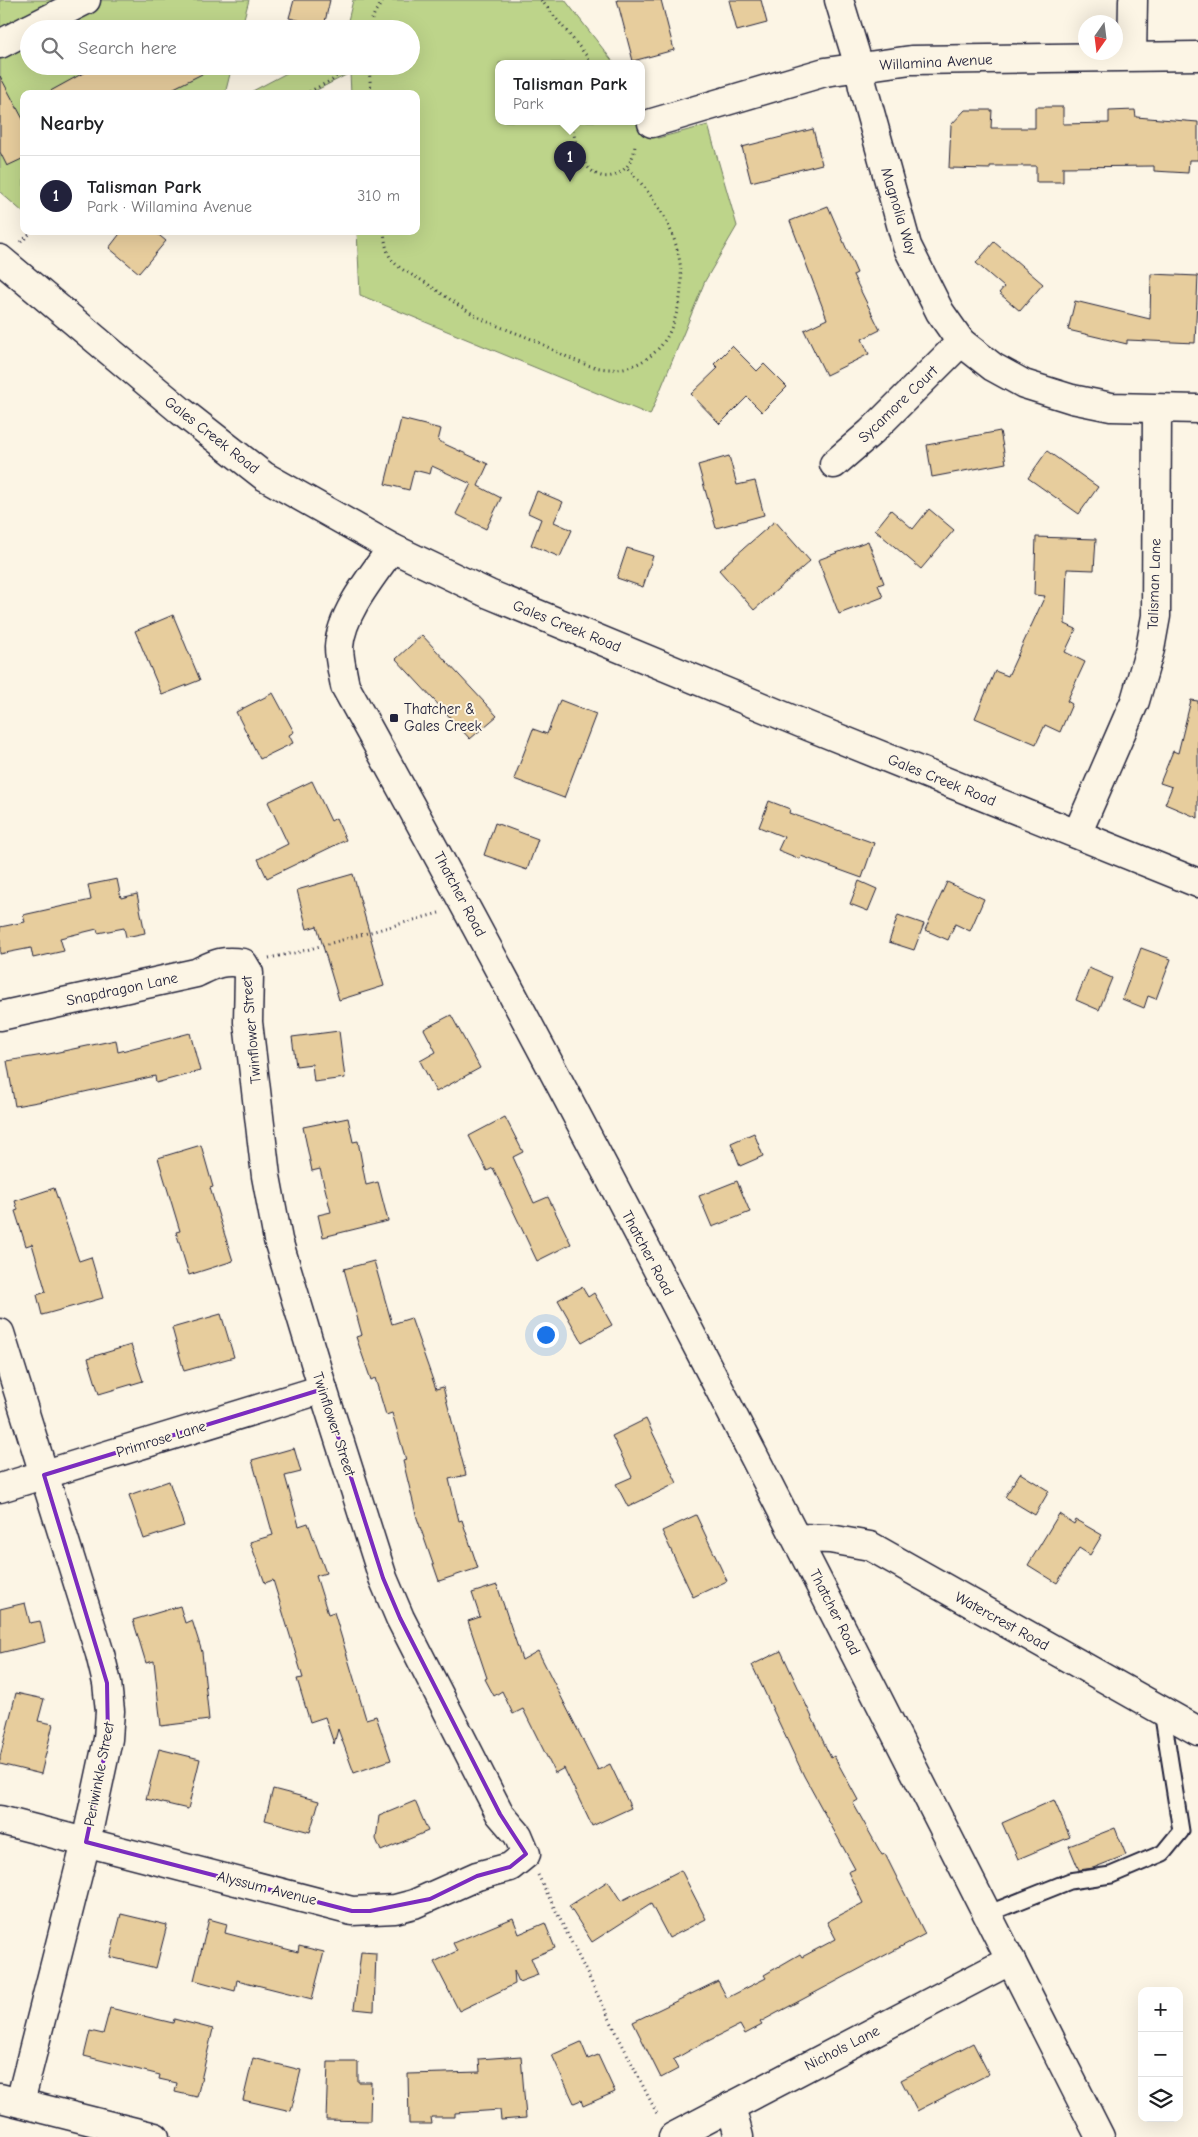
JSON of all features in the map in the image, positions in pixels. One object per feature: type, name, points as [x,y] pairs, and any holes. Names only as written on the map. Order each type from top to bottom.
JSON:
[{"type":"street","points":[[47,20],[86,0]]},
{"type":"street","name":"Magnolia Way","points":[[839,0],[859,66],[863,87],[907,246],[940,312],[961,342],[993,367],[1024,384],[1072,399],[1111,407],[1157,410],[1198,409]]},
{"type":"street","points":[[1132,0],[1132,56]]},
{"type":"street","points":[[0,44],[20,34]]},
{"type":"street","name":"Willamina Avenue","points":[[643,131],[825,72],[859,66],[910,60],[1198,56]]},
{"type":"street","name":"Gales Creek Road","points":[[0,259],[181,411],[264,476],[392,548],[498,598],[1198,883]]},
{"type":"street","name":"Sycamore Court","points":[[834,464],[871,432],[961,342]]},
{"type":"street","name":"Talisman Lane","points":[[1077,834],[1135,701],[1150,649],[1156,616],[1157,410]]},
{"type":"street","name":"Thatcher Road","points":[[392,548],[364,588],[347,618],[339,647],[345,686],[465,903],[797,1538],[1100,2137]]},
{"type":"street","name":"Snapdragon Lane","points":[[0,1016],[196,973],[214,963],[230,961],[243,963]]},
{"type":"street","name":"Twinflower Street","points":[[243,963],[249,973],[248,1022],[266,1176],[278,1240],[383,1578],[400,1618],[500,1814],[518,1835],[526,1854]]},
{"type":"street","name":"Periwinkle Street","points":[[0,1333],[107,1683],[110,1711],[108,1739],[86,1842],[10,2100]]},
{"type":"street","name":"Primrose Lane","points":[[0,1488],[323,1389]]},
{"type":"street","name":"Watercrest Road","points":[[797,1538],[830,1539],[870,1546],[1198,1731]]},
{"type":"street","name":"Alyssum Avenue","points":[[0,1820],[352,1910],[395,1909],[430,1899],[477,1876],[510,1867],[526,1854]]},
{"type":"street","name":"Nichols Lane","points":[[667,2129],[731,2106],[1011,1960]]},
{"type":"street","points":[[10,2100],[155,2137]]},
{"type":"street","points":[[731,2106],[739,2137]]},
{"type":"lane","points":[[987,1914],[1070,1881],[1111,1875],[1163,1853],[1181,1831],[1162,1711]]},
{"type":"path","points":[[372,20],[384,0]]},
{"type":"path","points":[[541,0],[586,55],[588,60]]},
{"type":"path","points":[[312,90],[338,75]]},
{"type":"path","points":[[370,75],[371,90]]},
{"type":"path","points":[[573,125],[578,150],[586,166],[599,175],[608,176],[618,174],[627,168],[643,131]]},
{"type":"path","points":[[384,235],[391,259],[405,273],[426,282],[443,296],[480,318],[571,359],[593,366],[616,369],[636,365],[653,355],[663,344],[680,303],[683,286],[677,250],[664,213],[652,195],[627,168]]},
{"type":"path","points":[[243,963],[299,952],[440,912],[465,903]]},
{"type":"path","points":[[526,1854],[554,1905],[667,2129]]},
{"type":"highlighted area","points":[[323,1389],[383,1578],[400,1618],[500,1814],[526,1854],[510,1867],[477,1876],[430,1899],[370,1911],[352,1911],[86,1842],[108,1739],[107,1683],[44,1475]]},
{"type":"green space","points":[[0,0],[249,0],[243,20],[20,20],[20,75],[230,75],[226,90],[20,90],[20,210],[0,192]]},
{"type":"green space","points":[[353,0],[565,0],[612,60],[495,60],[495,125],[645,125],[645,116],[658,138],[708,125],[737,226],[705,281],[650,415],[360,295],[357,235],[420,235],[420,90],[351,90],[350,75],[420,75],[420,20],[348,20]]},
{"type":"green space","points":[[283,75],[346,75],[317,90],[255,90]]},
{"type":"building","points":[[294,0],[330,0],[325,20],[298,20],[289,18]]},
{"type":"building","points":[[617,0],[661,0],[674,50],[633,60]]},
{"type":"building","points":[[729,0],[761,0],[767,23],[737,31]]},
{"type":"building","points":[[80,75],[200,75],[170,90],[52,90]]},
{"type":"building","points":[[0,76],[20,114],[20,160],[7,166],[0,152]]},
{"type":"building","points":[[1035,107],[1063,107],[1063,124],[1109,123],[1109,111],[1135,110],[1136,117],[1198,122],[1198,160],[1189,160],[1188,173],[1154,171],[1154,166],[1063,167],[1063,182],[1036,182],[1036,166],[990,166],[990,169],[949,168],[951,125],[965,110],[992,110],[991,128],[1035,128]]},
{"type":"building","points":[[813,129],[822,164],[751,182],[742,147]]},
{"type":"building","points":[[828,206],[857,273],[853,275],[880,330],[862,339],[869,354],[826,375],[804,330],[827,319],[790,221]]},
{"type":"building","points":[[119,235],[159,235],[166,241],[139,273],[109,248]]},
{"type":"building","points":[[994,242],[1043,284],[1020,311],[999,293],[1004,287],[976,263]]},
{"type":"building","points":[[1151,274],[1198,276],[1195,343],[1127,340],[1127,344],[1068,330],[1075,301],[1150,319]]},
{"type":"building","points":[[732,346],[757,371],[764,364],[787,387],[762,412],[747,397],[720,424],[691,394],[718,368],[714,364]]},
{"type":"building","points":[[401,419],[441,429],[438,441],[488,464],[478,486],[501,498],[486,529],[456,514],[471,484],[432,466],[430,474],[414,470],[409,490],[385,484]]},
{"type":"building","points":[[1000,431],[1006,463],[932,477],[927,445]]},
{"type":"building","points":[[1047,451],[1098,487],[1079,514],[1028,478]]},
{"type":"building","points":[[729,456],[737,485],[755,481],[764,515],[716,528],[698,465]]},
{"type":"building","points":[[537,491],[563,502],[554,522],[572,530],[560,557],[531,545],[541,519],[528,513]]},
{"type":"building","points":[[929,509],[954,530],[921,569],[875,530],[891,510],[913,529]]},
{"type":"building","points":[[775,521],[810,561],[754,610],[719,570]]},
{"type":"building","points":[[1036,537],[1096,539],[1094,570],[1067,569],[1065,624],[1076,629],[1065,652],[1085,662],[1067,701],[1072,704],[1060,732],[1045,725],[1036,744],[975,718],[995,671],[1008,676],[1045,596],[1034,595]]},
{"type":"building","points":[[868,541],[884,583],[878,585],[883,597],[839,614],[818,560]]},
{"type":"building","points":[[627,548],[653,556],[643,587],[617,578]]},
{"type":"building","points":[[173,615],[200,680],[162,695],[135,631]]},
{"type":"building","points":[[422,635],[497,716],[470,739],[396,659]]},
{"type":"building","points":[[273,693],[294,732],[289,735],[293,743],[260,759],[236,712]]},
{"type":"building","points":[[560,700],[596,714],[564,798],[514,779],[533,729],[547,734]]},
{"type":"building","points":[[1191,700],[1198,701],[1198,818],[1165,804],[1172,787],[1160,783],[1173,751],[1178,753]]},
{"type":"building","points":[[312,781],[331,821],[336,818],[346,840],[267,878],[258,859],[288,844],[268,802]]},
{"type":"building","points":[[769,801],[790,809],[789,813],[874,843],[862,878],[801,856],[800,859],[778,850],[784,837],[759,827]]},
{"type":"building","points":[[495,823],[538,839],[527,870],[484,855]]},
{"type":"building","points":[[353,874],[384,986],[339,1000],[317,926],[307,929],[297,890]]},
{"type":"building","points":[[117,879],[121,898],[137,894],[145,933],[126,937],[124,928],[98,933],[97,929],[60,938],[64,951],[33,958],[31,948],[0,954],[0,927],[25,922],[23,915],[91,900],[88,885]]},
{"type":"building","points":[[859,881],[877,889],[868,911],[850,904]]},
{"type":"building","points":[[947,882],[984,899],[970,931],[955,924],[948,940],[925,930]]},
{"type":"building","points":[[898,915],[924,924],[914,950],[889,942]]},
{"type":"building","points":[[1141,948],[1171,959],[1156,999],[1148,996],[1144,1008],[1122,999]]},
{"type":"building","points":[[1089,968],[1112,978],[1099,1010],[1076,1000]]},
{"type":"building","points":[[451,1015],[480,1068],[436,1092],[420,1061],[436,1052],[424,1029]]},
{"type":"building","points":[[339,1031],[345,1078],[314,1082],[312,1064],[296,1066],[292,1037]]},
{"type":"building","points":[[190,1033],[200,1071],[156,1083],[155,1076],[15,1106],[7,1061],[116,1040],[118,1052]]},
{"type":"building","points":[[505,1117],[523,1152],[513,1157],[534,1203],[548,1197],[571,1244],[537,1261],[493,1168],[487,1171],[469,1136]]},
{"type":"building","points":[[348,1118],[353,1142],[358,1141],[366,1185],[378,1182],[388,1221],[323,1237],[318,1215],[331,1212],[320,1169],[312,1171],[303,1127]]},
{"type":"building","points":[[754,1133],[763,1156],[740,1166],[731,1143]]},
{"type":"building","points":[[201,1145],[213,1187],[210,1188],[233,1261],[189,1275],[176,1232],[180,1231],[158,1158]]},
{"type":"building","points":[[737,1181],[750,1212],[712,1227],[699,1196]]},
{"type":"building","points":[[54,1188],[79,1261],[91,1257],[103,1298],[42,1315],[37,1295],[46,1292],[32,1244],[26,1246],[15,1211],[18,1210],[15,1201]]},
{"type":"building","points":[[374,1261],[392,1324],[411,1318],[436,1389],[443,1387],[466,1475],[449,1479],[459,1521],[462,1520],[478,1568],[439,1581],[417,1518],[403,1461],[406,1460],[392,1413],[386,1415],[375,1378],[371,1380],[356,1337],[362,1335],[344,1269]]},
{"type":"building","points":[[582,1287],[588,1297],[594,1293],[612,1325],[582,1342],[558,1300]]},
{"type":"building","points":[[221,1314],[234,1357],[184,1371],[172,1328]]},
{"type":"building","points":[[131,1345],[143,1381],[99,1394],[88,1358]]},
{"type":"building","points":[[646,1419],[677,1483],[628,1507],[616,1484],[632,1477],[612,1436]]},
{"type":"building","points":[[294,1448],[301,1472],[285,1476],[299,1526],[308,1523],[326,1573],[316,1576],[328,1614],[334,1612],[366,1719],[376,1716],[391,1760],[354,1773],[338,1729],[334,1744],[325,1717],[310,1722],[297,1679],[303,1678],[273,1580],[265,1583],[250,1542],[273,1535],[252,1460]]},
{"type":"building","points":[[1020,1473],[1049,1491],[1035,1515],[1005,1497]]},
{"type":"building","points":[[169,1481],[184,1526],[144,1539],[129,1495]]},
{"type":"building","points":[[1059,1514],[1074,1524],[1076,1520],[1102,1535],[1090,1555],[1079,1548],[1057,1583],[1028,1565]]},
{"type":"building","points":[[696,1515],[727,1581],[693,1597],[662,1531]]},
{"type":"building","points":[[497,1585],[522,1660],[538,1651],[598,1770],[610,1764],[631,1808],[592,1826],[564,1768],[555,1773],[523,1709],[513,1714],[502,1691],[494,1696],[485,1679],[487,1678],[468,1621],[480,1617],[472,1593]]},
{"type":"building","points":[[25,1603],[30,1623],[40,1621],[45,1642],[0,1653],[0,1609]]},
{"type":"building","points":[[180,1606],[185,1623],[192,1620],[202,1652],[209,1720],[161,1726],[154,1661],[146,1663],[133,1620]]},
{"type":"building","points":[[781,1651],[831,1758],[834,1756],[858,1800],[853,1803],[882,1855],[885,1854],[925,1934],[760,2022],[762,2025],[745,2034],[740,2025],[694,2048],[673,2060],[678,2069],[661,2078],[633,2022],[718,1981],[727,1998],[766,1978],[764,1975],[800,1954],[802,1957],[836,1939],[827,1922],[863,1903],[848,1872],[855,1869],[804,1776],[752,1665]]},
{"type":"building","points":[[16,1693],[44,1699],[38,1721],[53,1724],[41,1774],[0,1764],[0,1757]]},
{"type":"building","points":[[159,1749],[200,1759],[188,1809],[146,1799]]},
{"type":"building","points":[[273,1789],[319,1801],[310,1832],[265,1820]]},
{"type":"building","points":[[1054,1800],[1070,1837],[1018,1859],[1002,1823]]},
{"type":"building","points":[[415,1801],[428,1831],[381,1851],[376,1839],[379,1816]]},
{"type":"building","points":[[1115,1828],[1126,1855],[1093,1868],[1079,1870],[1069,1846]]},
{"type":"building","points":[[681,1870],[706,1919],[669,1938],[651,1904],[592,1942],[569,1906],[608,1881],[621,1901]]},
{"type":"building","points":[[121,1914],[167,1925],[156,1968],[110,1957]]},
{"type":"building","points":[[513,1918],[519,1934],[545,1923],[555,1948],[531,1958],[538,1975],[519,1982],[514,1970],[515,1984],[459,2011],[434,1962],[457,1951],[453,1943]]},
{"type":"building","points":[[209,1919],[227,1924],[225,1933],[298,1952],[299,1946],[324,1952],[312,1999],[237,1980],[235,1991],[194,1980]]},
{"type":"building","points":[[361,1952],[376,1953],[374,2011],[354,2009]]},
{"type":"building","points":[[110,2008],[173,2023],[174,2019],[213,2029],[197,2097],[175,2092],[177,2083],[159,2079],[160,2075],[84,2056],[90,2031],[103,2034]]},
{"type":"building","points":[[581,2042],[588,2059],[598,2055],[615,2092],[583,2106],[581,2100],[574,2103],[552,2055]]},
{"type":"building","points":[[973,2043],[989,2074],[917,2111],[901,2080]]},
{"type":"building","points":[[521,2056],[526,2118],[501,2120],[500,2110],[455,2113],[455,2117],[431,2117],[432,2124],[409,2124],[408,2074],[480,2072],[479,2059]]},
{"type":"building","points":[[253,2058],[301,2070],[291,2111],[243,2100]]},
{"type":"building","points":[[328,2062],[358,2062],[358,2082],[371,2082],[370,2121],[326,2120]]},
{"type":"place","name":"Talisman Park","points":[[570,182]]},
{"type":"place","name":"Thatcher & Gales Creek","points":[[394,718]]}]
